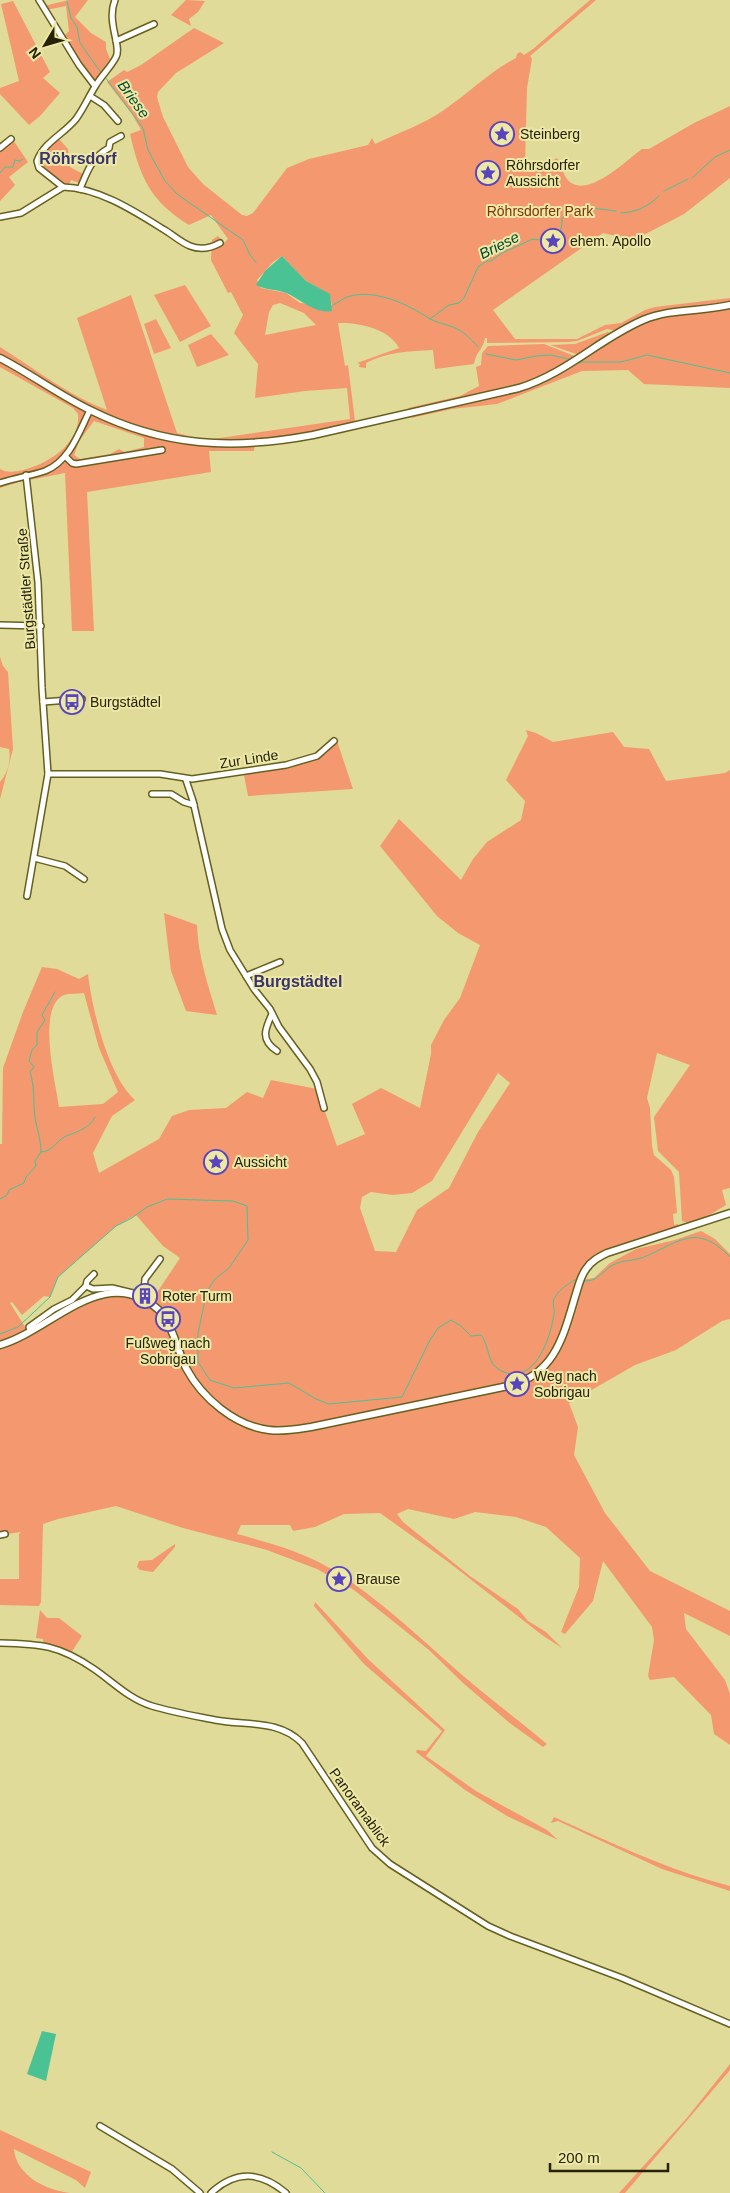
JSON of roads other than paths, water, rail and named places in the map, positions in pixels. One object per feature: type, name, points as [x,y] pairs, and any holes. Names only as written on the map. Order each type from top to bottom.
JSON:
[{"type":"main road","points":[[0,358],[90,410],[145,432],[179,440],[221,444],[262,443],[313,435],[511,390],[541,381],[624,330],[649,318],[676,311],[730,305]]},
{"type":"main road","points":[[0,1345],[100,1294],[117,1293],[134,1296],[164,1315],[187,1369],[210,1398],[230,1415],[257,1428],[282,1431],[311,1427],[508,1386],[530,1379],[540,1371],[556,1351],[563,1338],[582,1276],[590,1263],[607,1253],[730,1213]]},
{"type":"street","points":[[40,0],[79,65],[95,86]]},
{"type":"street","points":[[115,0],[111,14],[111,26],[118,52],[75,120],[46,147],[37,162],[39,168],[63,187],[80,189],[107,198],[130,209],[190,246],[205,248],[220,243]]},
{"type":"street","points":[[116,41],[154,24]]},
{"type":"street","points":[[90,96],[104,105],[118,121]]},
{"type":"street","points":[[80,189],[93,160],[109,148],[110,142],[121,136]]},
{"type":"street","points":[[0,148],[11,139]]},
{"type":"street","points":[[0,217],[20,214],[63,187]]},
{"type":"street","points":[[0,483],[49,468],[65,456],[90,410]]},
{"type":"street","points":[[65,456],[72,463],[76,464],[162,450]]},
{"type":"street","name":"Burgstädtler Straße","points":[[26,475],[35,538],[48,774],[27,896]]},
{"type":"street","points":[[0,625],[41,626]]},
{"type":"street","points":[[43,702],[82,699]]},
{"type":"street","name":"Zur Linde","points":[[186,780],[286,765],[317,756],[334,741]]},
{"type":"street","points":[[48,774],[160,774],[178,776],[186,780],[194,805],[222,929],[230,950],[318,1082],[324,1108]]},
{"type":"street","points":[[152,794],[171,794],[184,802],[194,805]]},
{"type":"street","points":[[34,858],[65,866],[84,879]]},
{"type":"street","points":[[246,976],[280,962]]},
{"type":"street","points":[[271,1011],[265,1036],[271,1047],[277,1051]]},
{"type":"street","points":[[144,1290],[145,1279],[160,1259]]},
{"type":"street","points":[[30,1331],[28,1327],[54,1309],[72,1300],[86,1286],[87,1281],[94,1274]]},
{"type":"street","points":[[86,1286],[93,1289],[112,1288],[137,1294],[144,1290]]},
{"type":"street","points":[[144,1290],[149,1293],[146,1302]]},
{"type":"street","name":"Panoramablick","points":[[0,1644],[50,1646],[94,1669],[122,1691],[152,1706],[217,1720],[270,1725],[290,1733],[302,1743],[372,1848],[390,1864],[488,1926],[622,1978],[730,2024]]},
{"type":"street","points":[[100,2126],[172,2169],[200,2193]]},
{"type":"street","points":[[211,2193],[229,2178],[242,2175],[258,2177],[286,2193]]},
{"type":"waterway","name":"Briese","points":[[67,1],[71,18],[77,27],[80,43],[102,74]]},
{"type":"waterway","name":"Briese","points":[[105,77],[143,128],[148,150],[165,181],[177,194],[243,240],[250,255],[256,262]]},
{"type":"waterway","name":"Briese","points":[[692,178],[715,157],[730,150]]},
{"type":"waterway","points":[[0,173],[5,167],[13,167],[15,160],[20,161],[23,159]]},
{"type":"waterway","name":"Briese","points":[[664,191],[688,179]]},
{"type":"waterway","name":"Briese","points":[[621,213],[642,208],[659,196]]},
{"type":"waterway","name":"Briese","points":[[333,305],[347,297],[357,295],[379,296],[401,303],[430,319],[449,305],[459,303],[464,298],[478,267],[487,261],[491,261],[502,253],[533,239],[544,240],[555,236],[561,230],[562,218],[577,211],[588,208],[616,211]]},
{"type":"waterway","points":[[430,319],[460,331],[478,347]]},
{"type":"waterway","points":[[486,354],[516,360],[551,355],[572,360]]},
{"type":"waterway","points":[[579,362],[621,362],[647,355],[730,373]]},
{"type":"waterway","points":[[0,1199],[7,1195],[9,1190],[24,1183],[26,1177],[36,1166],[35,1161],[41,1152],[30,1072],[34,1067],[29,1061],[32,1050],[37,1045],[37,1032],[45,1020],[42,1015],[55,992]]},
{"type":"waterway","points":[[41,1152],[48,1150],[66,1136],[87,1127],[95,1117]]},
{"type":"waterway","points":[[0,1334],[18,1327],[50,1297],[58,1277],[116,1226],[132,1218],[147,1207],[167,1199],[233,1201],[247,1206],[248,1240],[229,1268],[215,1279],[207,1291],[198,1333],[198,1362],[210,1380],[234,1388],[289,1383],[316,1399],[329,1404],[402,1397],[430,1340],[438,1328],[451,1320],[461,1326],[471,1336],[481,1335],[491,1361],[498,1369],[507,1373],[517,1374],[525,1371],[538,1359],[547,1341],[552,1322],[554,1312],[553,1301],[565,1286],[577,1280]]},
{"type":"waterway","points":[[584,1281],[593,1280],[617,1263],[644,1257],[688,1238],[707,1240],[718,1246],[730,1257]]},
{"type":"waterway","points":[[272,2152],[301,2168],[325,2193]]},
{"type":"place","name":"Steinberg","points":[[502,134]]},
{"type":"place","name":"Röhrsdorfer Aussicht","points":[[488,173]]},
{"type":"place","name":"ehem. Apollo","points":[[553,241]]},
{"type":"place","name":"Burgstädtel","points":[[72,702]]},
{"type":"place","name":"Aussicht","points":[[216,1162]]},
{"type":"place","name":"Roter Turm","points":[[145,1296]]},
{"type":"place","name":"Fußweg nach Sobrigau","points":[[168,1319]]},
{"type":"place","name":"Weg nach Sobrigau","points":[[517,1384]]},
{"type":"place","name":"Brause","points":[[339,1579]]},
{"type":"district","name":"Röhrsdorf","points":[[78,158]]},
{"type":"district","name":"Burgstädtel","points":[[298,981]]},
{"type":"park label","name":"Röhrsdorfer Park","points":[[540,211]]}]
